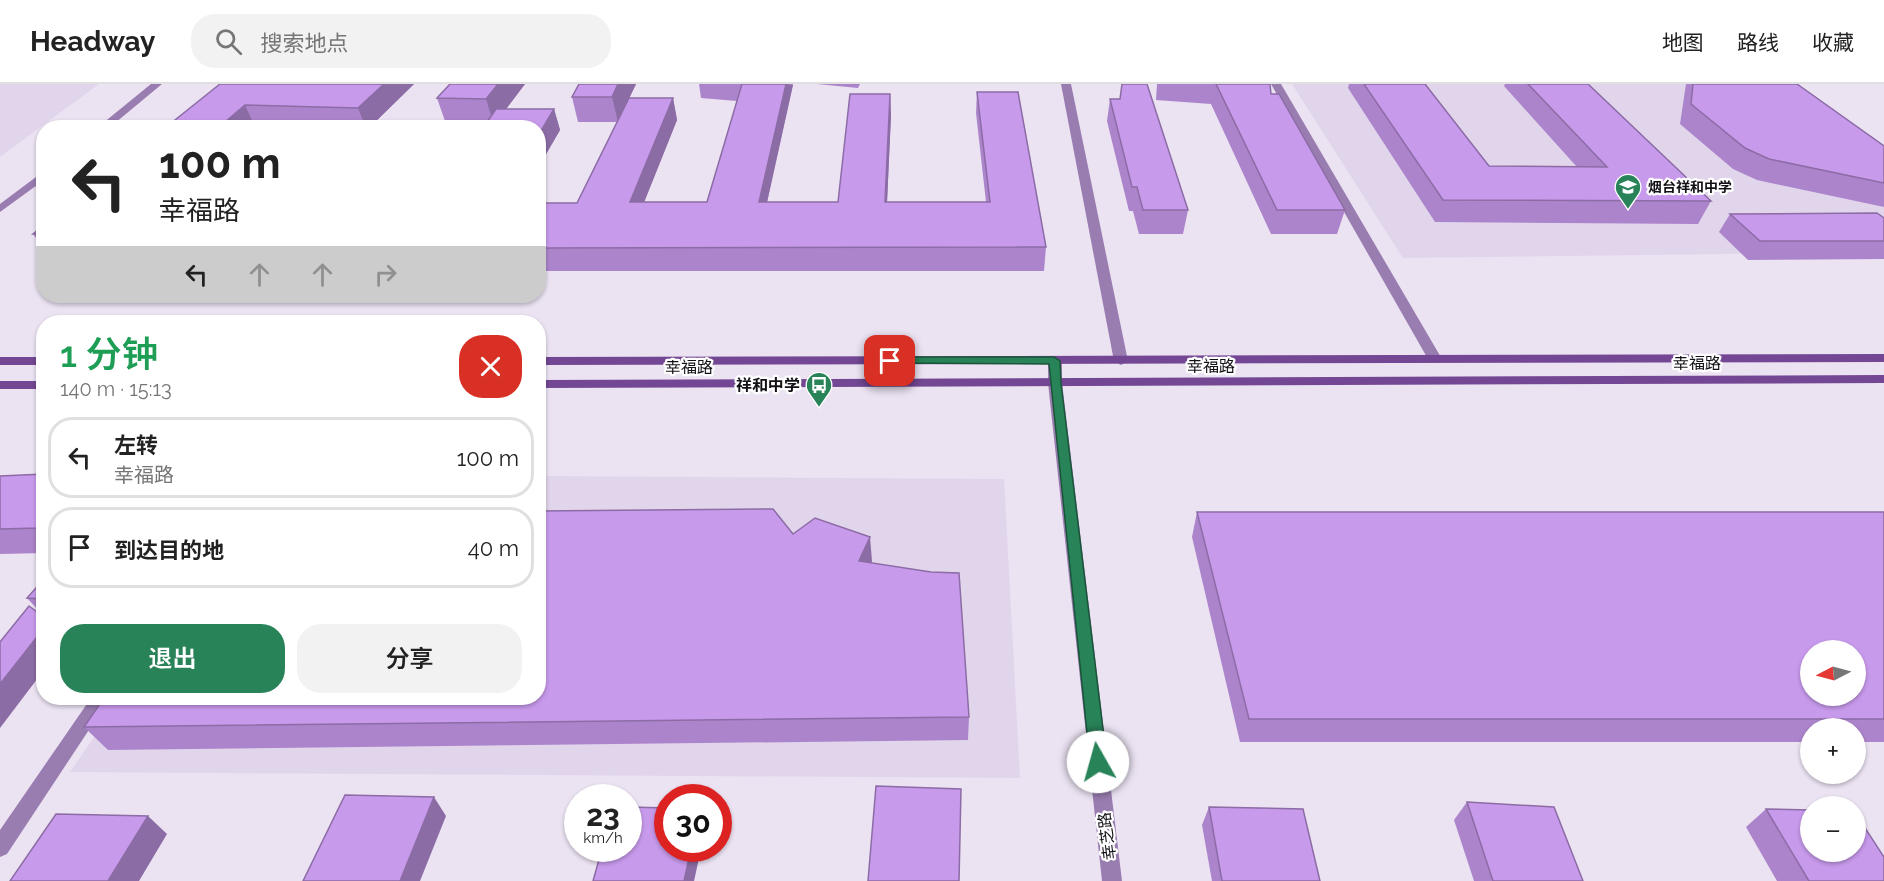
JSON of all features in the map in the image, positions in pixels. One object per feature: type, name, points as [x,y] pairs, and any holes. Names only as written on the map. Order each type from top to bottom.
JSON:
[{"type":"main road","name":"幸福路","points":[[546,361],[1884,358]]},
{"type":"main road","points":[[0,361],[36,361]]},
{"type":"main road","name":"幸福路","points":[[546,384],[1884,379]]},
{"type":"main road","points":[[0,385],[36,385]]},
{"type":"street","points":[[112,120],[157,84]]},
{"type":"street","points":[[1065,84],[1121,360]]},
{"type":"street","points":[[1276,84],[1435,359]]},
{"type":"street","points":[[0,209],[36,180]]},
{"type":"street","name":"幸芝路","points":[[1054,361],[1112,881]]},
{"type":"street","points":[[0,847],[95,705]]},
{"type":"shaded area","points":[[0,84],[99,84],[50,120],[36,120],[36,130],[0,157]]},
{"type":"shaded area","name":"烟台祥和中学","points":[[1292,84],[1770,84],[1884,167],[1884,252],[1403,258]]},
{"type":"shaded area","points":[[546,476],[1004,479],[1020,778],[70,772],[116,705],[546,705]]},
{"type":"building","points":[[220,84],[384,84],[358,108],[245,105],[227,120],[175,120]]},
{"type":"building","points":[[450,84],[498,84],[486,99],[437,98]]},
{"type":"building","points":[[579,84],[618,84],[612,97],[572,97]]},
{"type":"building","points":[[742,84],[786,84],[759,202],[838,202],[850,94],[890,94],[885,202],[990,202],[977,92],[1018,92],[1046,247],[546,248],[546,203],[577,203],[629,98],[673,98],[630,202],[707,202]]},
{"type":"building","points":[[1122,84],[1147,84],[1188,210],[1143,210],[1137,187],[1132,187],[1110,99],[1120,99]]},
{"type":"building","points":[[1216,84],[1270,84],[1271,94],[1279,94],[1345,210],[1277,210]]},
{"type":"building","points":[[1364,84],[1425,84],[1489,166],[1607,167],[1528,84],[1588,84],[1711,201],[1443,200]]},
{"type":"building","points":[[1693,84],[1797,84],[1884,146],[1884,183],[1769,159],[1745,148],[1691,104]]},
{"type":"building","points":[[496,109],[554,109],[546,122],[546,120],[488,120]]},
{"type":"building","points":[[1877,213],[1884,218],[1884,241],[1760,241],[1730,214]]},
{"type":"building","points":[[36,474],[36,528],[0,529],[0,476]]},
{"type":"building","points":[[773,509],[793,534],[815,518],[870,537],[859,561],[931,572],[959,573],[969,717],[84,727],[99,705],[546,705],[546,511]]},
{"type":"building","points":[[1197,512],[1884,512],[1884,719],[1249,719]]},
{"type":"building","points":[[36,588],[36,599],[27,598]]},
{"type":"building","points":[[29,606],[36,611],[36,638],[0,684],[0,642]]},
{"type":"building","points":[[876,786],[961,789],[959,881],[868,881]]},
{"type":"building","points":[[345,795],[434,797],[400,881],[303,881]]},
{"type":"building","points":[[1467,802],[1554,807],[1583,881],[1493,881]]},
{"type":"building","points":[[642,807],[654,808],[654,862],[688,862],[684,881],[593,881],[598,862],[642,862]]},
{"type":"building","points":[[1209,807],[1303,809],[1320,881],[1222,881]]},
{"type":"building","points":[[1766,809],[1800,810],[1800,862],[1866,862],[1866,829],[1884,857],[1884,881],[1809,881]]},
{"type":"building","points":[[56,814],[148,816],[108,881],[10,881]]},
{"type":"place","name":"烟台祥和中学","points":[[1628,210]]},
{"type":"place","name":"祥和中学","points":[[819,408]]},
{"type":"route","points":[[890,361],[1054,361],[1098,762]]}]
